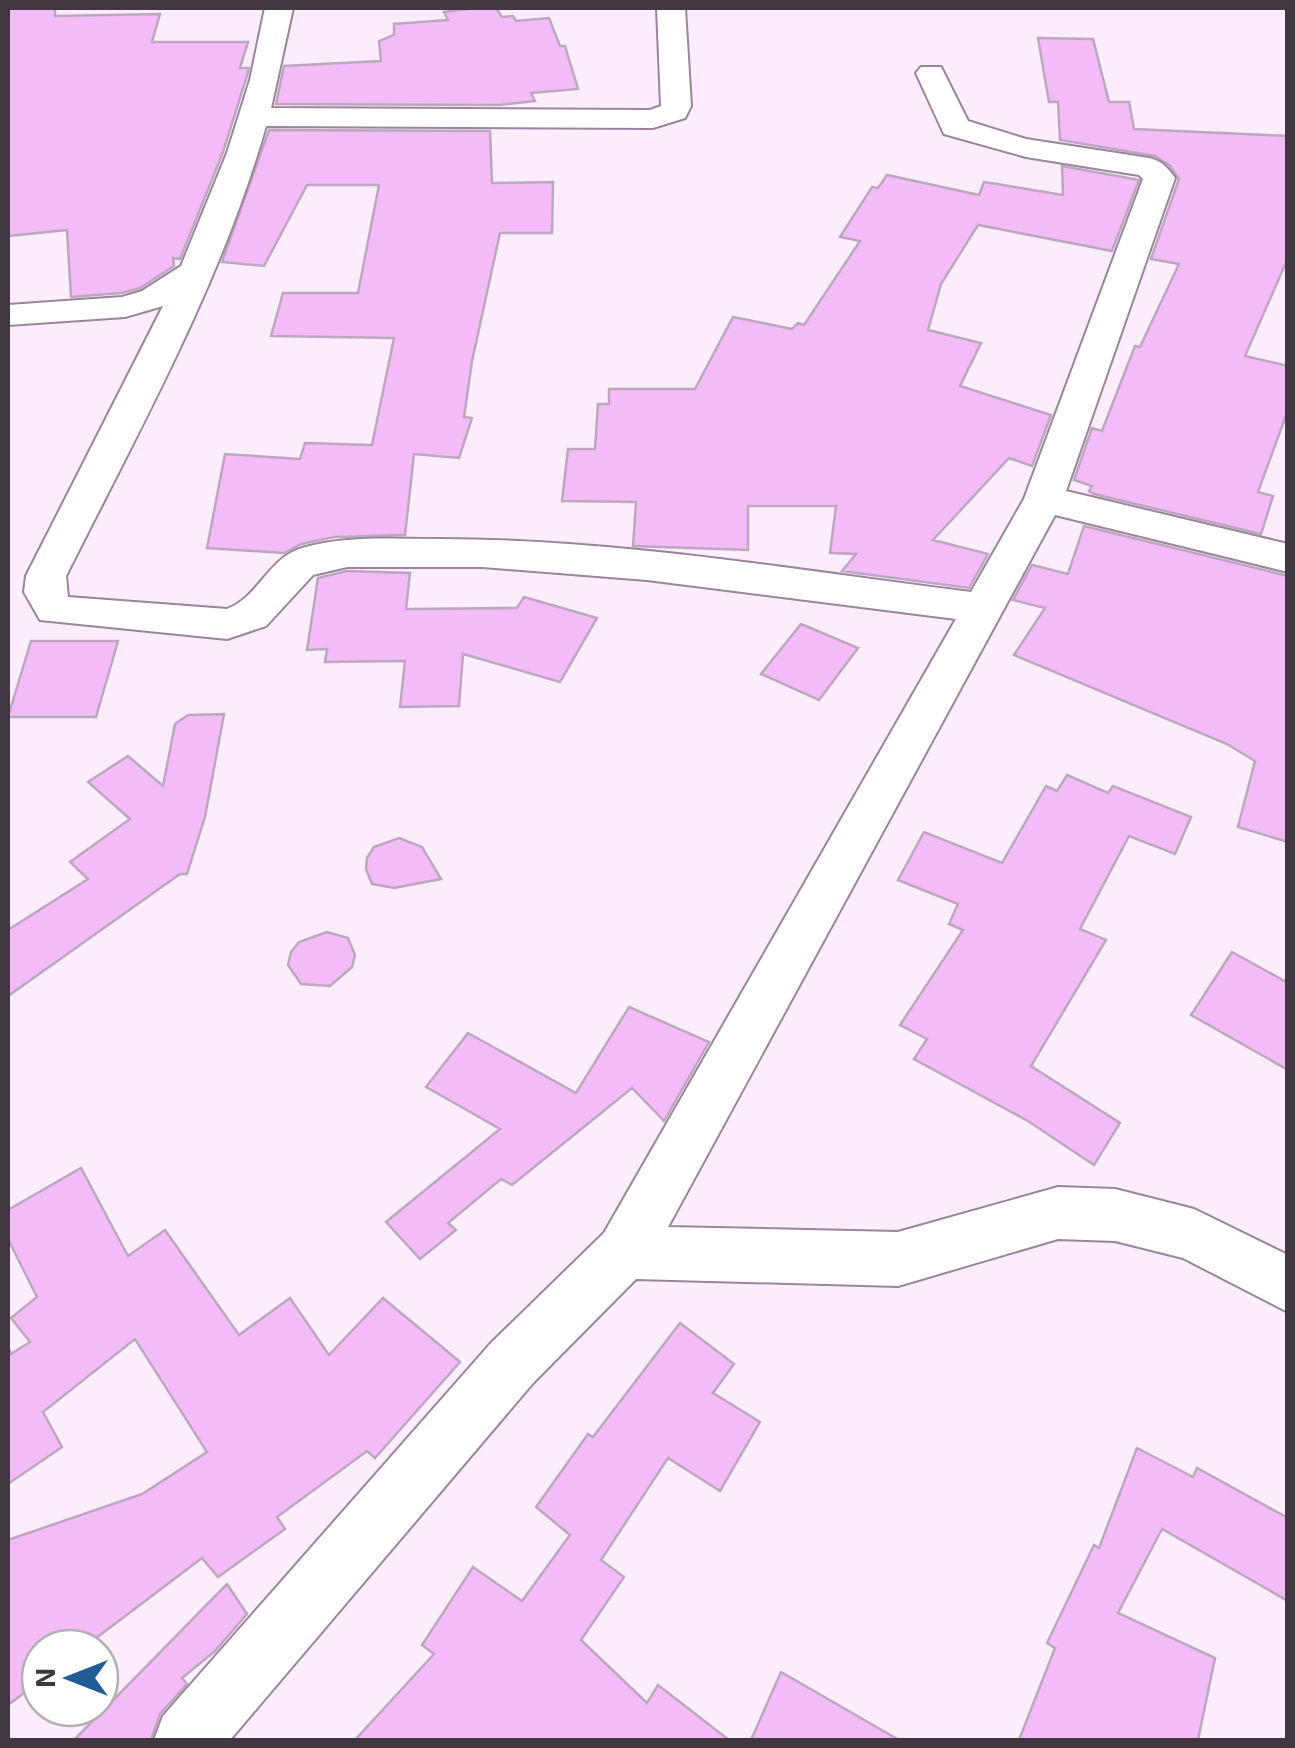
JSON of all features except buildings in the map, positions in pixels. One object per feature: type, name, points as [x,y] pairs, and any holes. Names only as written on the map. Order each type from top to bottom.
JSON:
[{"type":"street","points":[[280,8],[271,65],[230,190],[46,576],[45,592],[56,610],[227,624],[243,622],[258,612],[293,568],[326,555],[347,552],[483,553],[647,566],[982,608]]},
{"type":"street","points":[[253,117],[667,115],[676,106],[671,8]]},
{"type":"street","points":[[187,1740],[512,1363],[624,1252],[1044,499],[1159,178],[1149,167],[1034,150],[988,140],[955,127],[931,74]]},
{"type":"street","points":[[8,316],[125,307],[154,298],[192,274]]},
{"type":"street","points":[[1044,499],[1288,558]]},
{"type":"street","points":[[624,1252],[898,1260],[1058,1213],[1115,1215],[1194,1235],[1288,1285]]}]
